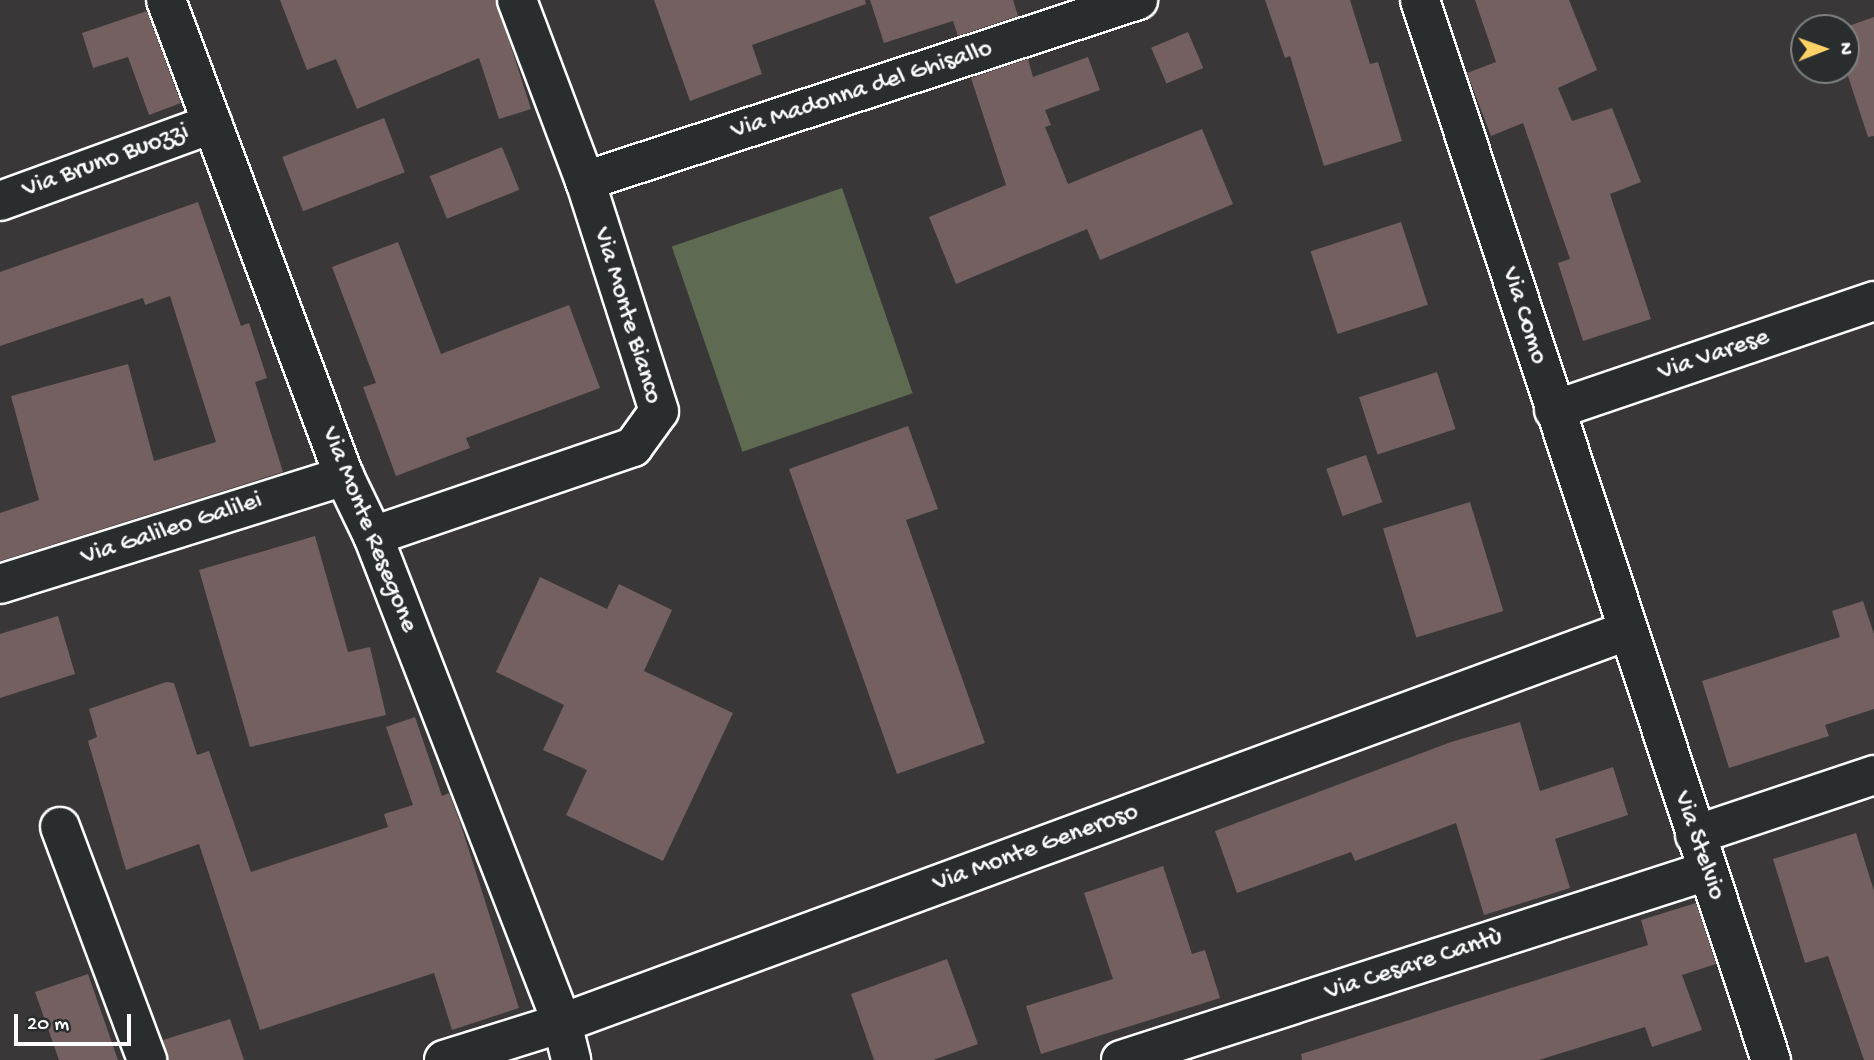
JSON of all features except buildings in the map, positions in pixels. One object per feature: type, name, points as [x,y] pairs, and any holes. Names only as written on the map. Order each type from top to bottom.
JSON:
[{"type":"street","name":"Via Monte Resegone","points":[[166,0],[344,476],[373,536],[562,1023],[571,1060]]},
{"type":"street","name":"Via Monte Bianco","points":[[373,536],[633,447],[659,411],[585,181],[517,0]]},
{"type":"street","name":"Via Madonna del Ghisallo","points":[[585,181],[1139,0]]},
{"type":"street","name":"Via Como","points":[[1420,0],[1626,631]]},
{"type":"street","name":"Via Bruno Buozzi","points":[[0,201],[212,124]]},
{"type":"street","name":"Via Varese","points":[[1554,410],[1874,301]]},
{"type":"street","name":"Via Galileo Galilei","points":[[0,584],[344,476]]},
{"type":"street","name":"Via Stelvio","points":[[1626,631],[1771,1060]]},
{"type":"street","name":"Via Monte Generoso","points":[[444,1060],[562,1023],[1626,631]]},
{"type":"street","points":[[1695,835],[1874,775]]},
{"type":"street","points":[[60,827],[147,1060]]},
{"type":"street","name":"Via Cesare Cantù","points":[[1121,1060],[1707,871]]},
{"type":"green space","points":[[842,188],[913,393],[742,452],[672,247]]}]
